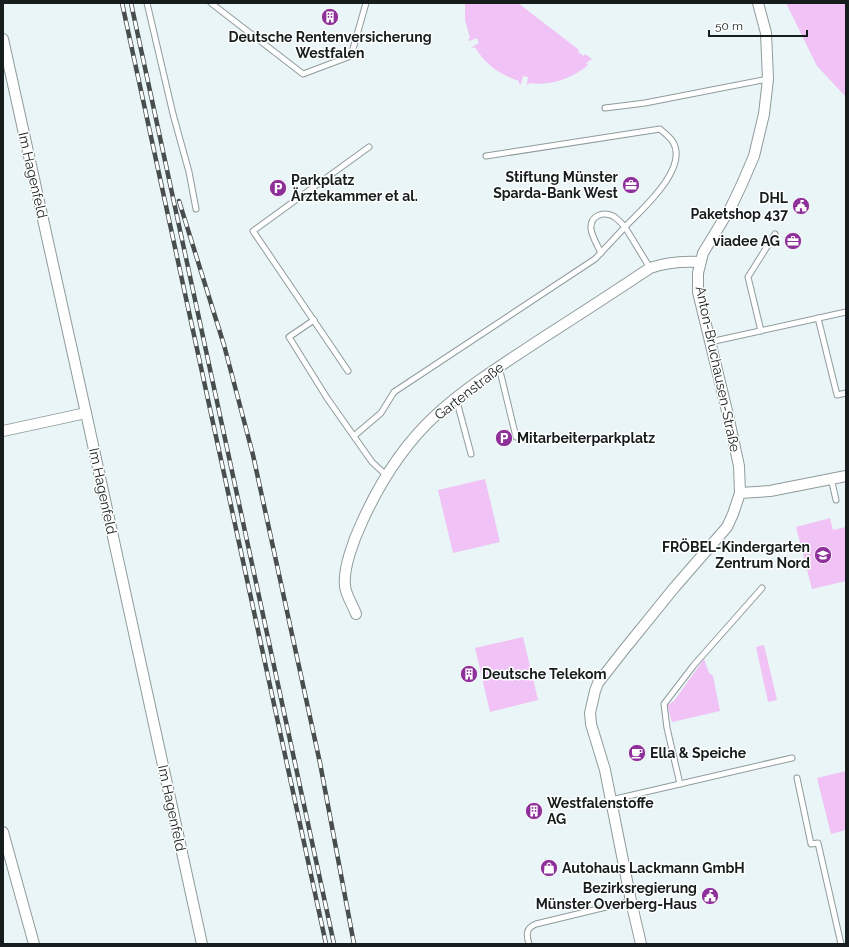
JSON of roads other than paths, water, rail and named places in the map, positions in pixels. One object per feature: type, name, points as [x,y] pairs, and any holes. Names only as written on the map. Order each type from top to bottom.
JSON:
[{"type":"street","points":[[758,3],[766,33],[768,79]]},
{"type":"street","name":"Im Hagenfeld","points":[[3,39],[202,944]]},
{"type":"street","name":"Anton-Bruchausen-Straße","points":[[641,944],[605,770],[591,724],[590,713],[592,700],[598,683],[674,588],[727,527],[740,493],[739,466],[698,292],[698,273],[700,262],[707,245],[730,207],[754,156],[764,114],[768,79]]},
{"type":"street","name":"Gartenstraße","points":[[356,614],[345,588],[346,574],[354,540],[369,505],[386,475],[403,451],[437,414],[456,398],[499,367],[650,268],[667,262],[700,262]]},
{"type":"street","points":[[3,431],[86,413]]},
{"type":"street","points":[[740,493],[770,491],[846,476]]},
{"type":"street","points":[[3,832],[34,944]]},
{"type":"lane","points":[[148,3],[173,114],[189,172],[196,210]]},
{"type":"lane","points":[[211,3],[303,74],[350,56],[366,3]]},
{"type":"lane","points":[[605,108],[646,103],[768,79]]},
{"type":"lane","points":[[354,436],[381,413],[394,392],[595,259],[662,188],[672,170],[675,160],[675,148],[670,138],[660,129],[486,156]]},
{"type":"lane","points":[[348,371],[253,231],[369,147]]},
{"type":"lane","points":[[601,253],[591,231],[591,224],[596,216],[601,214],[611,215],[625,227],[650,268]]},
{"type":"lane","points":[[761,331],[748,277],[775,234]]},
{"type":"lane","points":[[710,342],[846,312]]},
{"type":"lane","points":[[818,318],[837,395],[846,393]]},
{"type":"lane","points":[[314,320],[289,337],[327,398],[372,462],[386,475]]},
{"type":"lane","points":[[499,367],[516,437]]},
{"type":"lane","points":[[456,398],[471,454]]},
{"type":"lane","points":[[831,478],[836,500]]},
{"type":"lane","points":[[680,784],[666,728],[664,704],[694,665],[762,588]]},
{"type":"lane","points":[[611,800],[792,758]]},
{"type":"lane","points":[[797,778],[811,844],[818,843],[841,944]]},
{"type":"lane","points":[[529,944],[527,935],[531,926],[631,901]]},
{"type":"railway","points":[[122,3],[326,944]]},
{"type":"railway","points":[[131,3],[334,944]]},
{"type":"railway","points":[[179,201],[224,345],[253,455],[320,763],[354,944]]},
{"type":"place","name":"Deutsche Rentenversicherung Westfalen","points":[[330,17]]},
{"type":"place","name":"Stiftung Münster Sparda-Bank West","points":[[631,185]]},
{"type":"place","name":"Parkplatz Ärztekammer et al.","points":[[278,188]]},
{"type":"place","name":"DHL Paketshop 437","points":[[801,206]]},
{"type":"place","name":"viadee AG","points":[[793,241]]},
{"type":"place","name":"Mitarbeiterparkplatz","points":[[504,438]]},
{"type":"place","name":"FRÖBEL-Kindergarten Zentrum Nord","points":[[823,555]]},
{"type":"place","name":"Deutsche Telekom","points":[[469,674]]},
{"type":"place","name":"Ella & Speiche","points":[[637,753]]},
{"type":"place","name":"Westfalenstoffe AG","points":[[534,811]]},
{"type":"place","name":"Autohaus Lackmann GmbH","points":[[549,868]]},
{"type":"place","name":"Bezirksregierung Münster Overberg-Haus","points":[[710,896]]}]
